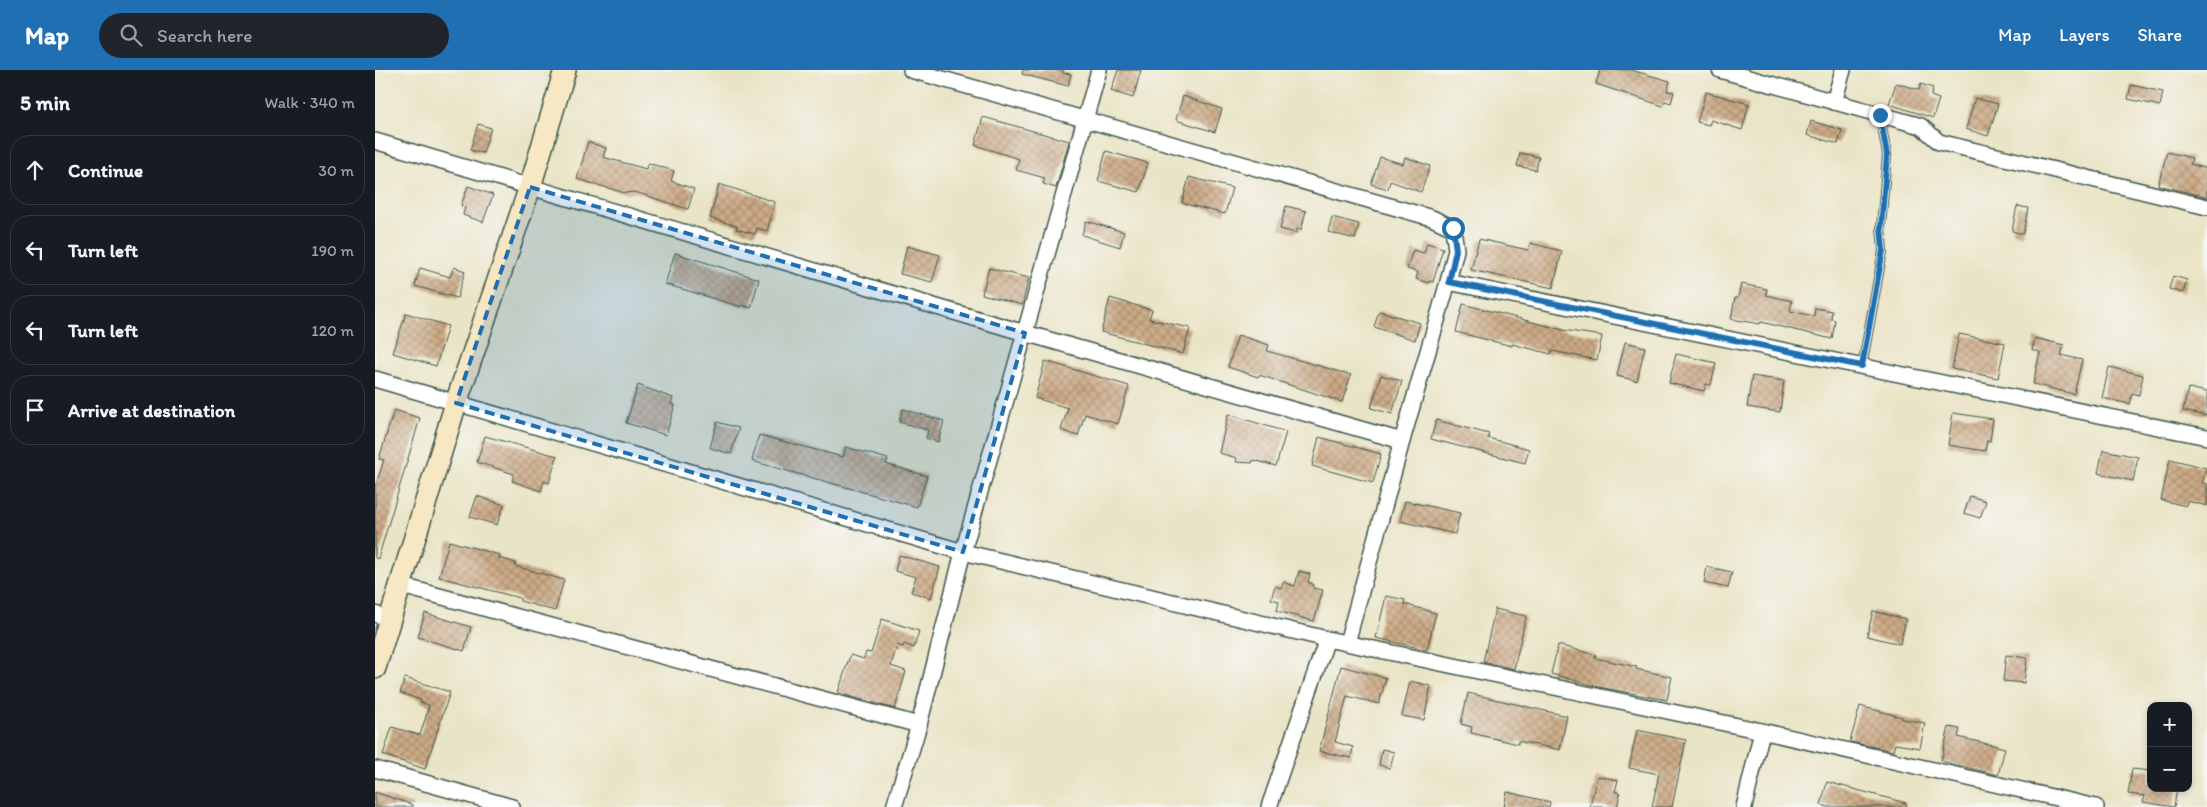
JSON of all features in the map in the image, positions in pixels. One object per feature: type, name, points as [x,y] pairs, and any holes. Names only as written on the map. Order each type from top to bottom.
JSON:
[{"type":"street","points":[[375,668],[382,616],[402,586],[456,404],[530,187],[565,70]]},
{"type":"street","points":[[911,70],[1422,216],[1453,228],[1456,250],[1449,282],[1402,441],[1347,643]]},
{"type":"street","points":[[894,807],[919,725],[963,552],[1099,70]]},
{"type":"street","points":[[1720,70],[1921,126],[1939,142],[2207,207]]},
{"type":"street","points":[[1834,102],[1843,70]]},
{"type":"street","points":[[375,141],[1025,333],[1402,441]]},
{"type":"street","points":[[1449,282],[2207,437]]},
{"type":"street","points":[[375,379],[963,552],[1327,639],[1762,731],[2096,807]]},
{"type":"street","points":[[402,586],[919,725]]},
{"type":"street","points":[[1269,807],[1327,639]]},
{"type":"street","points":[[1744,807],[1762,731]]},
{"type":"street","points":[[375,769],[512,807]]},
{"type":"lane","points":[[1862,366],[1883,250],[1881,227],[1887,155],[1880,115]]},
{"type":"highlighted area","points":[[530,187],[1025,333],[963,552],[456,403]]},
{"type":"building","points":[[1023,70],[1063,70],[1063,73],[1071,74],[1068,86],[1022,74]]},
{"type":"building","points":[[1118,70],[1141,70],[1133,98],[1111,91]]},
{"type":"building","points":[[1600,70],[1631,70],[1670,81],[1667,91],[1674,92],[1671,103],[1665,101],[1663,106],[1596,84]]},
{"type":"building","points":[[1896,83],[1919,90],[1921,84],[1933,88],[1931,96],[1939,99],[1933,118],[1889,104]]},
{"type":"building","points":[[2131,85],[2163,92],[2160,106],[2128,99]]},
{"type":"building","points":[[1706,92],[1749,104],[1742,130],[1711,120],[1709,125],[1697,122]]},
{"type":"building","points":[[1183,96],[1222,109],[1215,132],[1176,120]]},
{"type":"building","points":[[1975,98],[1998,104],[1988,136],[1966,129]]},
{"type":"building","points":[[983,117],[1069,141],[1056,188],[1043,184],[1045,178],[1016,170],[1019,159],[975,145]]},
{"type":"building","points":[[1811,121],[1842,130],[1838,144],[1807,135]]},
{"type":"building","points":[[478,124],[491,128],[483,153],[470,150]]},
{"type":"building","points":[[588,142],[606,148],[603,157],[646,169],[648,163],[674,171],[671,181],[694,189],[688,209],[635,192],[625,193],[577,179]]},
{"type":"building","points":[[1106,151],[1148,163],[1139,192],[1098,181]]},
{"type":"building","points":[[2167,152],[2192,158],[2190,164],[2207,169],[2207,197],[2158,185]]},
{"type":"building","points":[[1520,153],[1539,157],[1536,170],[1517,166]]},
{"type":"building","points":[[1380,157],[1403,164],[1405,157],[1430,166],[1421,192],[1390,181],[1388,189],[1371,184]]},
{"type":"building","points":[[1189,177],[1232,188],[1225,214],[1182,203]]},
{"type":"building","points":[[719,184],[775,202],[767,231],[757,228],[755,234],[736,229],[737,226],[710,218]]},
{"type":"building","points":[[468,186],[493,195],[483,222],[463,215],[465,207],[461,206]]},
{"type":"building","points":[[1286,206],[1306,211],[1301,230],[1297,229],[1296,233],[1280,229]]},
{"type":"building","points":[[2017,206],[2028,208],[2023,234],[2012,231]]},
{"type":"building","points":[[1332,217],[1359,224],[1355,239],[1328,232]]},
{"type":"building","points":[[1086,221],[1124,232],[1120,247],[1082,235]]},
{"type":"building","points":[[1479,239],[1528,250],[1530,243],[1562,251],[1553,288],[1471,270]]},
{"type":"building","points":[[1427,243],[1443,248],[1433,282],[1429,281],[1429,283],[1416,279],[1418,272],[1407,269],[1413,250],[1424,253]]},
{"type":"building","points":[[907,246],[940,255],[932,282],[900,274]]},
{"type":"building","points":[[675,253],[759,279],[751,308],[665,284]]},
{"type":"building","points":[[454,267],[465,271],[457,298],[415,286],[420,268],[450,277]]},
{"type":"building","points":[[989,268],[1029,278],[1022,305],[982,294]]},
{"type":"building","points":[[2173,276],[2187,280],[2183,293],[2169,289]]},
{"type":"building","points":[[1741,284],[1767,289],[1766,295],[1792,301],[1790,311],[1814,316],[1815,308],[1832,311],[1831,319],[1835,320],[1832,339],[1761,322],[1760,324],[1731,319],[1735,298],[1738,298]]},
{"type":"building","points":[[1110,298],[1152,310],[1149,319],[1190,328],[1183,354],[1101,332]]},
{"type":"building","points":[[1463,304],[1563,330],[1602,336],[1597,360],[1552,351],[1551,354],[1456,332]]},
{"type":"building","points":[[1379,311],[1420,323],[1415,340],[1374,327]]},
{"type":"building","points":[[406,313],[448,326],[436,366],[393,353]]},
{"type":"building","points":[[1959,334],[2005,343],[1998,378],[1952,369]]},
{"type":"building","points":[[1238,335],[1269,345],[1267,351],[1351,375],[1342,402],[1228,367]]},
{"type":"building","points":[[2035,338],[2064,345],[2061,355],[2082,360],[2074,394],[2033,384],[2040,352],[2032,350]]},
{"type":"building","points":[[1625,342],[1645,347],[1637,381],[1617,376]]},
{"type":"building","points":[[1676,354],[1716,363],[1711,385],[1706,384],[1704,391],[1669,383]]},
{"type":"building","points":[[1045,361],[1129,386],[1118,424],[1085,414],[1078,436],[1061,430],[1068,408],[1035,398]]},
{"type":"building","points":[[2109,367],[2143,375],[2139,395],[2132,393],[2130,404],[2102,398]]},
{"type":"building","points":[[1381,375],[1402,381],[1392,414],[1371,408]]},
{"type":"building","points":[[1752,376],[1784,381],[1780,412],[1747,407]]},
{"type":"building","points":[[638,385],[673,398],[671,404],[675,405],[666,435],[626,423]]},
{"type":"building","points":[[2188,388],[2207,392],[2207,416],[2183,411]]},
{"type":"building","points":[[903,409],[944,421],[938,442],[926,438],[928,430],[899,422]]},
{"type":"building","points":[[394,410],[420,418],[378,559],[375,558],[375,487],[384,460],[379,459]]},
{"type":"building","points":[[1953,413],[1993,419],[1990,441],[1987,440],[1985,451],[1948,445]]},
{"type":"building","points":[[1228,414],[1286,432],[1276,466],[1253,460],[1252,463],[1236,462],[1237,458],[1219,453]]},
{"type":"building","points":[[1436,420],[1489,434],[1488,438],[1529,449],[1525,463],[1431,439]]},
{"type":"building","points":[[717,422],[739,428],[731,454],[710,448]]},
{"type":"building","points":[[759,435],[843,457],[846,447],[888,459],[886,464],[927,476],[917,507],[752,461]]},
{"type":"building","points":[[485,436],[557,456],[549,483],[544,481],[541,491],[512,481],[514,474],[477,462]]},
{"type":"building","points":[[1319,437],[1381,454],[1373,483],[1312,466]]},
{"type":"building","points":[[2103,450],[2138,457],[2133,481],[2098,473]]},
{"type":"building","points":[[2170,459],[2206,468],[2202,483],[2207,484],[2207,506],[2187,501],[2186,506],[2161,500]]},
{"type":"building","points":[[477,496],[504,505],[497,525],[470,517]]},
{"type":"building","points":[[1970,496],[1986,501],[1980,518],[1964,513]]},
{"type":"building","points":[[1405,501],[1460,513],[1455,534],[1400,521]]},
{"type":"building","points":[[449,541],[500,555],[499,558],[516,563],[515,566],[564,580],[555,611],[520,601],[520,598],[439,577]]},
{"type":"building","points":[[899,555],[940,567],[931,598],[911,592],[916,577],[895,571]]},
{"type":"building","points":[[1707,567],[1732,572],[1728,588],[1704,583]]},
{"type":"building","points":[[1299,571],[1310,574],[1308,582],[1313,584],[1313,588],[1323,590],[1314,621],[1277,611],[1279,601],[1271,599],[1275,586],[1281,588],[1283,582],[1295,586]]},
{"type":"building","points":[[1386,596],[1405,600],[1404,604],[1436,613],[1427,650],[1376,638]]},
{"type":"building","points":[[1495,609],[1526,616],[1514,669],[1483,662]]},
{"type":"building","points":[[1873,611],[1906,619],[1900,644],[1867,636]]},
{"type":"building","points":[[425,613],[471,627],[464,651],[418,637]]},
{"type":"building","points":[[882,619],[919,631],[914,648],[904,644],[903,647],[897,645],[891,666],[906,671],[895,709],[838,693],[850,655],[864,659],[866,652],[871,653]]},
{"type":"building","points":[[1558,645],[1596,655],[1595,658],[1672,677],[1667,700],[1599,687],[1551,674]]},
{"type":"building","points":[[2006,655],[2027,658],[2024,683],[2003,681]]},
{"type":"building","points":[[1341,666],[1386,678],[1379,704],[1347,696],[1335,742],[1353,747],[1351,758],[1319,751]]},
{"type":"building","points":[[405,678],[450,692],[425,769],[383,755],[392,727],[420,735],[428,710],[429,705],[420,702],[421,700],[400,693]]},
{"type":"building","points":[[1410,681],[1431,686],[1424,720],[1402,716]]},
{"type":"building","points":[[1468,693],[1567,716],[1560,750],[1518,741],[1518,744],[1471,733],[1472,727],[1461,724]]},
{"type":"building","points":[[1860,706],[1902,717],[1902,719],[1925,723],[1920,748],[1895,744],[1893,751],[1850,742]]},
{"type":"building","points":[[1949,727],[1960,729],[1958,737],[2005,748],[1998,775],[1941,761]]},
{"type":"building","points":[[1637,730],[1686,740],[1672,807],[1652,807],[1659,774],[1629,768]]},
{"type":"building","points":[[1382,749],[1394,752],[1390,768],[1379,765]]},
{"type":"building","points":[[2132,769],[2147,771],[2147,792],[2176,792],[2174,807],[2143,802],[2145,796],[2128,794]]},
{"type":"building","points":[[1597,776],[1618,780],[1615,792],[1620,793],[1617,807],[1590,807]]},
{"type":"building","points":[[1827,782],[1906,803],[1906,807],[1829,807],[1821,805]]},
{"type":"building","points":[[375,792],[413,805],[413,807],[375,807]]},
{"type":"building","points":[[1507,792],[1550,802],[1549,807],[1504,807]]},
{"type":"route","points":[[1453,228],[1456,250],[1449,282],[1862,366],[1883,250],[1881,227],[1887,155],[1880,115]]}]
